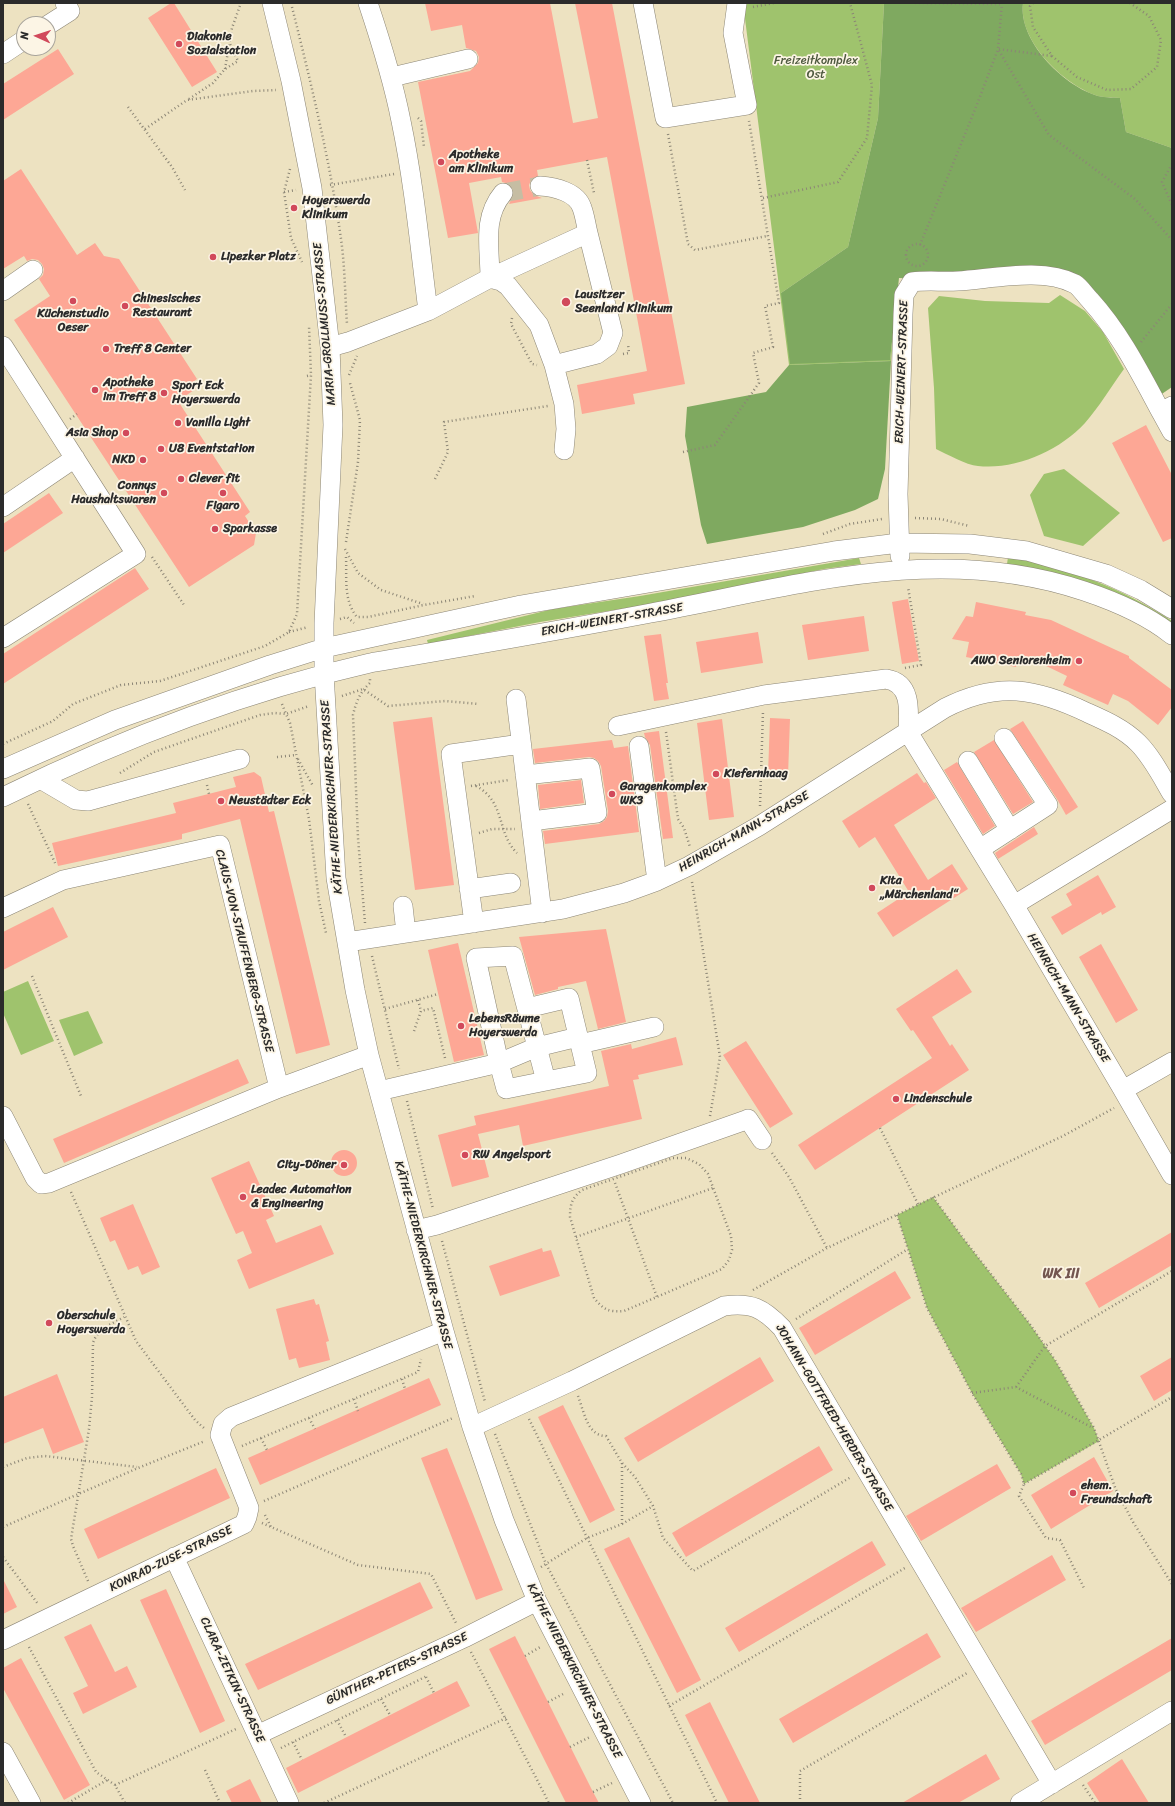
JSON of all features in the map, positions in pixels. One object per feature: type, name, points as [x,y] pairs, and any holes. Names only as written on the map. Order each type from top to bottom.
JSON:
[{"type":"street","points":[[56,20],[70,11],[65,3]]},
{"type":"street","name":"MARIA-GROLLMUSS-STRASSE","points":[[272,3],[291,81],[312,188],[330,347],[333,425],[324,673]]},
{"type":"street","points":[[368,3],[392,77],[410,172],[428,311]]},
{"type":"street","points":[[643,3],[665,118],[747,105],[733,33],[737,3]]},
{"type":"street","points":[[3,54],[16,45]]},
{"type":"street","points":[[392,77],[468,59]]},
{"type":"street","points":[[540,186],[561,189],[572,196],[582,207],[613,332],[608,346],[596,354],[547,365]]},
{"type":"street","points":[[490,278],[489,224],[492,210],[503,193]]},
{"type":"street","points":[[330,347],[348,342],[428,311],[490,278],[588,233]]},
{"type":"street","points":[[3,291],[33,270]]},
{"type":"street","name":"ERICH-WEINERT-STRASSE","points":[[901,570],[898,494],[903,314],[904,295],[912,282],[927,280],[956,282],[1018,275],[1053,277],[1076,285],[1105,316],[1167,409],[1172,432]]},
{"type":"street","points":[[490,278],[501,281],[508,286],[539,325],[547,365],[564,404],[566,429],[564,450]]},
{"type":"street","points":[[3,346],[136,554],[3,638]]},
{"type":"street","points":[[3,507],[75,458]]},
{"type":"street","points":[[3,769],[115,720],[270,665],[324,648],[521,605],[834,551],[899,543],[970,544],[1027,551],[1106,574],[1141,590],[1172,609]]},
{"type":"street","name":"ERICH-WEINERT-STRASSE","points":[[324,673],[370,663],[816,582],[861,574],[901,570],[986,570],[1030,576],[1075,588],[1115,603],[1154,622],[1172,635]]},
{"type":"street","points":[[3,797],[129,741],[202,712],[324,673]]},
{"type":"street","name":"KÄTHE-NIEDERKIRCHNER-STRASSE","points":[[324,673],[336,878],[355,990],[369,1055],[444,1332],[470,1419],[504,1520],[537,1601],[641,1803]]},
{"type":"street","points":[[618,726],[664,715],[764,695],[886,680],[896,682],[900,685],[906,696],[909,713],[908,732]]},
{"type":"street","name":"HEINRICH-MANN-STRASSE","points":[[347,942],[542,913],[593,903],[657,881],[689,866],[759,826],[945,708],[962,700],[982,694],[1002,691],[1035,692],[1059,700],[1123,731],[1139,744],[1172,794]]},
{"type":"street","points":[[516,699],[542,913]]},
{"type":"street","name":"HEINRICH-MANN-STRASSE","points":[[908,732],[1014,906],[1172,1175]]},
{"type":"street","points":[[980,849],[1048,805],[1004,738]]},
{"type":"street","points":[[474,923],[450,754],[521,744]]},
{"type":"street","points":[[639,746],[657,881]]},
{"type":"street","points":[[42,780],[76,800],[88,801],[240,759]]},
{"type":"street","points":[[968,761],[1010,830]]},
{"type":"street","points":[[525,773],[590,768],[597,813],[531,821]]},
{"type":"street","points":[[1014,906],[1172,809]]},
{"type":"street","name":"CLAUS-VON-STAUFFENBERG-STRASSE","points":[[3,908],[62,880],[220,845],[279,1088]]},
{"type":"street","points":[[469,889],[512,883]]},
{"type":"street","points":[[404,906],[406,933]]},
{"type":"street","points":[[527,1008],[569,998],[588,1073],[506,1089],[476,958],[513,956],[546,1081]]},
{"type":"street","points":[[379,1091],[499,1063],[537,1047],[654,1027]]},
{"type":"street","points":[[3,1116],[35,1178],[41,1184],[49,1183],[279,1088],[369,1055]]},
{"type":"street","points":[[1126,1095],[1172,1062]]},
{"type":"street","points":[[416,1230],[437,1225],[590,1169],[748,1119],[762,1140]]},
{"type":"street","name":"JOHANN-GOTTFRIED-HERDER-STRASSE","points":[[470,1419],[522,1404],[724,1306],[746,1304],[761,1310],[782,1328],[1052,1784]]},
{"type":"street","points":[[252,1509],[217,1436],[223,1424],[231,1417],[444,1332]]},
{"type":"street","name":"KONRAD-ZUSE-STRASSE","points":[[3,1640],[244,1524],[252,1509]]},
{"type":"street","name":"CLARA-ZETKIN-STRASSE","points":[[174,1557],[289,1803]]},
{"type":"street","name":"GÜNTHER-PETERS-STRASSE","points":[[254,1728],[468,1646],[537,1601]]},
{"type":"street","points":[[1020,1803],[1172,1711]]},
{"type":"street","points":[[3,1752],[31,1803]]},
{"type":"path","points":[[225,69],[232,28],[241,3]]},
{"type":"path","points":[[763,198],[838,182],[867,138],[872,86],[850,3]]},
{"type":"path","points":[[915,3],[1002,4],[998,49],[920,245]]},
{"type":"path","points":[[1033,3],[1030,6],[1033,27],[1052,56],[1077,77],[1108,90],[1131,89],[1157,68],[1161,40],[1149,16],[1130,3]]},
{"type":"path","points":[[145,129],[213,83],[225,69],[238,61],[230,44]]},
{"type":"path","points":[[998,49],[1052,56]]},
{"type":"path","points":[[998,49],[1048,135],[1135,199],[1172,240]]},
{"type":"path","points":[[275,83],[278,97]]},
{"type":"path","points":[[187,100],[253,91],[276,90]]},
{"type":"path","points":[[683,452],[715,444],[759,382],[753,353],[773,347],[766,306],[780,303],[767,236],[763,198],[747,105]]},
{"type":"path","points":[[128,107],[172,168],[185,190]]},
{"type":"path","points":[[417,116],[421,121],[425,145],[423,151]]},
{"type":"path","points":[[665,118],[688,244],[695,250],[767,236]]},
{"type":"path","points":[[1172,164],[1162,182],[1172,205]]},
{"type":"path","points":[[291,165],[284,192],[291,238],[305,267]]},
{"type":"path","points":[[284,192],[410,172]]},
{"type":"path","points":[[920,245],[926,250],[927,259],[923,264],[914,266],[908,260],[907,253],[910,247],[920,245]]},
{"type":"path","points":[[1130,355],[1172,304]]},
{"type":"path","points":[[512,317],[511,324],[532,364],[547,365]]},
{"type":"path","points":[[3,744],[53,721],[73,704],[121,685],[160,681],[265,646],[289,632],[297,614],[311,375],[308,321]]},
{"type":"path","points":[[348,378],[357,356],[362,353]]},
{"type":"path","points":[[307,376],[311,375]]},
{"type":"path","points":[[435,479],[448,452],[444,422],[564,404]]},
{"type":"path","points":[[345,549],[358,573],[381,590],[424,605]]},
{"type":"path","points":[[150,554],[184,605]]},
{"type":"path","points":[[896,682],[901,668],[921,665],[908,588],[901,570]]},
{"type":"path","points":[[263,642],[265,646]]},
{"type":"path","points":[[363,689],[388,706],[445,702],[479,704]]},
{"type":"path","points":[[759,826],[764,695]]},
{"type":"path","points":[[118,774],[154,752],[260,715],[275,713],[286,714],[309,819],[319,901],[328,939]]},
{"type":"path","points":[[664,715],[678,819],[684,828],[690,845],[689,866],[720,1057],[706,1133]]},
{"type":"path","points":[[277,757],[296,755]]},
{"type":"path","points":[[455,788],[508,780],[525,773]]},
{"type":"path","points":[[476,786],[484,790],[493,800],[499,812],[502,828],[508,843],[536,868]]},
{"type":"path","points":[[22,807],[33,801]]},
{"type":"path","points":[[28,803],[62,880]]},
{"type":"path","points":[[463,846],[472,837],[483,831],[502,828],[514,829],[531,821]]},
{"type":"path","points":[[32,976],[81,1096]]},
{"type":"path","points":[[385,1010],[438,994]]},
{"type":"path","points":[[414,1031],[421,1011],[418,1000]]},
{"type":"path","points":[[421,1011],[433,1008],[449,1074]]},
{"type":"path","points":[[751,1291],[827,1248],[1062,1136],[1126,1095]]},
{"type":"path","points":[[880,1128],[918,1204]]},
{"type":"path","points":[[762,1140],[789,1177],[827,1248]]},
{"type":"path","points":[[673,1158],[686,1158],[699,1164],[708,1174],[713,1188],[731,1236],[732,1250],[729,1260],[722,1269],[624,1312],[612,1312],[602,1307],[594,1298],[570,1217],[570,1206],[574,1197],[582,1190],[673,1158]]},
{"type":"path","points":[[64,1177],[124,1317],[136,1341],[195,1420],[217,1436]]},
{"type":"path","points":[[613,1179],[657,1297]]},
{"type":"path","points":[[576,1237],[713,1188]]},
{"type":"path","points":[[933,1197],[1045,1346],[1094,1428],[1116,1490],[1172,1584]]},
{"type":"path","points":[[897,1215],[927,1308],[972,1393],[1021,1474],[1024,1484]]},
{"type":"path","points":[[782,1328],[908,1249]]},
{"type":"path","points":[[1016,1387],[1045,1346],[1172,1271]]},
{"type":"path","points":[[94,1596],[74,1550],[71,1539],[77,1494],[84,1461],[92,1397],[93,1343],[95,1336],[99,1332],[124,1317]]},
{"type":"path","points":[[236,1449],[418,1372],[420,1360],[426,1357]]},
{"type":"path","points":[[402,1379],[406,1389]]},
{"type":"path","points":[[572,1381],[591,1429],[599,1436],[606,1436],[622,1463],[635,1477],[653,1506],[663,1538],[693,1571],[865,1468]]},
{"type":"path","points":[[972,1393],[1016,1387],[1094,1428]]},
{"type":"path","points":[[1085,1590],[1060,1540],[1046,1538],[1019,1496],[1024,1484],[1172,1397]]},
{"type":"path","points":[[354,1399],[358,1410]]},
{"type":"path","points":[[522,1404],[717,1803]]},
{"type":"path","points":[[309,1418],[315,1429]]},
{"type":"path","points":[[252,1509],[470,1419]]},
{"type":"path","points":[[3,1527],[138,1468],[217,1436]]},
{"type":"path","points":[[262,1438],[267,1450]]},
{"type":"path","points":[[3,1467],[27,1458],[45,1456],[138,1468]]},
{"type":"path","points":[[622,1463],[622,1524]]},
{"type":"path","points":[[527,1576],[587,1538],[622,1524],[653,1506]]},
{"type":"path","points":[[252,1509],[271,1527],[358,1565],[432,1574],[549,1803]]},
{"type":"path","points":[[252,1509],[271,1527]]},
{"type":"path","points":[[3,1557],[35,1598],[46,1619]]},
{"type":"path","points":[[669,1706],[919,1559]]},
{"type":"path","points":[[20,1631],[96,1772],[115,1785],[125,1803]]},
{"type":"path","points":[[525,1656],[547,1644]]},
{"type":"path","points":[[466,1657],[468,1646]]},
{"type":"path","points":[[800,1803],[800,1771],[981,1664]]},
{"type":"path","points":[[266,1755],[433,1673]]},
{"type":"path","points":[[426,1677],[434,1693]]},
{"type":"path","points":[[548,1702],[570,1691]]},
{"type":"path","points":[[381,1699],[390,1715]]},
{"type":"path","points":[[324,1803],[506,1718]]},
{"type":"path","points":[[337,1720],[346,1738]]},
{"type":"path","points":[[115,1785],[254,1728]]},
{"type":"path","points":[[570,1747],[593,1736]]},
{"type":"path","points":[[293,1742],[302,1760]]},
{"type":"path","points":[[205,1770],[220,1803]]},
{"type":"path","points":[[1074,1771],[1095,1803]]},
{"type":"path","points":[[68,1803],[107,1780]]},
{"type":"path","points":[[593,1792],[616,1781]]},
{"type":"green space","name":"Freizeitkomplex Ost","points":[[743,3],[884,3],[878,118],[848,247],[781,293],[890,360],[899,278],[891,361],[789,365]]},
{"type":"green space","points":[[884,3],[1023,3],[1023,17],[1028,31],[1035,45],[1056,71],[1082,89],[1095,95],[1120,98],[1126,132],[1172,148],[1172,387],[1154,399],[1076,285],[899,278],[890,360],[790,364],[781,293],[848,247],[878,118]]},
{"type":"green space","points":[[1023,3],[1172,3],[1172,148],[1126,132],[1120,98],[1095,95],[1069,81],[1056,70],[1035,45],[1028,31],[1023,17]]},
{"type":"green space","points":[[899,278],[1076,284],[1154,398],[1172,387],[1154,399],[1076,285]]},
{"type":"green space","points":[[1060,295],[1085,311],[1103,332],[1124,369],[1090,417],[1063,442],[1050,450],[1022,462],[1007,465],[978,466],[962,462],[936,449],[934,388],[928,308],[939,296],[985,301],[1049,303]]},
{"type":"green space","points":[[891,361],[885,469],[878,499],[855,510],[803,527],[707,544],[701,525],[685,436],[687,407],[766,392],[789,365]]},
{"type":"green space","points":[[1064,469],[1120,513],[1083,546],[1044,536],[1030,495],[1044,474]]},
{"type":"green space","points":[[1008,557],[1051,566],[1093,580],[1114,589],[1154,609],[1172,621],[1172,629],[1059,576],[1027,567],[1007,564]]},
{"type":"green space","points":[[859,558],[861,564],[824,569],[664,602],[540,622],[428,644],[427,640],[553,609],[640,596]]},
{"type":"green space","points":[[28,981],[54,1041],[21,1055],[3,1013],[3,992]]},
{"type":"green space","points":[[88,1011],[103,1043],[74,1056],[59,1020]]},
{"type":"green space","points":[[933,1197],[1029,1323],[1055,1360],[1094,1428],[1099,1441],[1024,1484],[1021,1474],[972,1393],[927,1308],[897,1215]]},
{"type":"building","name":"Diakonie Sozialstation","points":[[171,3],[174,3],[217,72],[192,87],[148,18]]},
{"type":"building","points":[[425,3],[550,3],[573,123],[598,118],[575,3],[612,3],[685,384],[633,394],[635,404],[582,414],[577,385],[647,371],[607,157],[537,170],[538,176],[531,180],[529,185],[530,190],[534,195],[542,198],[509,204],[514,194],[513,189],[509,184],[502,182],[501,177],[469,183],[478,233],[448,238],[418,82],[470,71],[478,63],[479,57],[476,51],[466,48],[462,25],[431,31]]},
{"type":"building","points":[[58,49],[74,74],[3,120],[3,84],[47,56],[56,56],[56,50]]},
{"type":"building","name":"Treff 8 Center","points":[[21,169],[77,255],[95,243],[104,256],[119,259],[197,379],[193,382],[197,388],[178,401],[250,512],[245,516],[256,533],[254,545],[189,587],[14,320],[50,296],[39,279],[43,275],[44,269],[38,260],[32,259],[27,261],[24,256],[3,269],[3,181]]},
{"type":"building","points":[[1146,425],[1172,475],[1172,538],[1163,542],[1112,443]]},
{"type":"building","points":[[49,493],[63,513],[3,553],[3,524]]},
{"type":"building","points":[[135,568],[149,589],[3,684],[3,654]]},
{"type":"building","points":[[908,599],[919,661],[902,664],[892,602]]},
{"type":"building","name":"AWO Seniorenheim","points":[[976,602],[1026,612],[1025,615],[1051,620],[1129,656],[1129,658],[1172,690],[1172,707],[1158,725],[1128,701],[1113,694],[1108,705],[1063,685],[1067,676],[1042,664],[1018,658],[1016,667],[966,657],[969,642],[952,639],[966,616],[973,617]]},
{"type":"building","points":[[864,616],[869,651],[808,660],[802,625]]},
{"type":"building","points":[[758,632],[763,663],[701,673],[696,642]]},
{"type":"building","points":[[661,634],[669,699],[654,701],[644,636]]},
{"type":"building","points":[[432,717],[454,885],[415,890],[393,722]]},
{"type":"building","name":"Kiefernhaag","points":[[770,718],[790,719],[788,776],[768,775]]},
{"type":"building","name":"Kiefernhaag","points":[[722,719],[734,817],[709,820],[697,723]]},
{"type":"building","points":[[1023,721],[1078,807],[1066,815],[1010,729]]},
{"type":"building","points":[[659,731],[673,838],[663,839],[650,745],[644,733]]},
{"type":"building","name":"Garagenkomplex WK3","points":[[612,740],[614,748],[628,746],[639,832],[545,844],[543,831],[599,824],[607,817],[608,811],[601,766],[598,761],[589,757],[535,763],[533,749]]},
{"type":"building","points":[[994,740],[1033,802],[1013,814],[974,752]]},
{"type":"building","points":[[957,762],[995,826],[983,834],[944,770]]},
{"type":"building","points":[[254,772],[261,777],[269,812],[274,811],[330,1045],[296,1054],[240,819],[182,834],[182,839],[58,866],[52,843],[176,813],[173,803],[236,787],[233,777]]},
{"type":"building","points":[[917,773],[924,783],[926,782],[936,798],[894,825],[928,880],[952,864],[968,889],[893,937],[877,913],[909,892],[875,837],[859,848],[842,821]]},
{"type":"building","points":[[581,780],[584,803],[540,809],[538,785]]},
{"type":"building","points":[[1034,827],[1038,834],[998,859],[995,853]]},
{"type":"building","points":[[1098,875],[1116,907],[1102,915],[1101,912],[1062,935],[1051,917],[1072,905],[1066,894]]},
{"type":"building","points":[[53,907],[68,937],[3,970],[3,932]]},
{"type":"building","points":[[606,929],[626,1022],[598,1029],[586,981],[558,987],[558,989],[535,995],[519,937]]},
{"type":"building","name":"LebensRäume Hoyerswerda","points":[[458,943],[484,1055],[454,1062],[428,950]]},
{"type":"building","points":[[1101,944],[1138,1010],[1116,1023],[1079,957]]},
{"type":"building","name":"Lindenschule","points":[[957,969],[972,992],[932,1017],[950,1046],[952,1044],[969,1070],[815,1170],[798,1145],[932,1058],[913,1030],[911,1031],[896,1009]]},
{"type":"building","points":[[676,1037],[683,1065],[638,1075],[639,1079],[633,1080],[642,1119],[523,1146],[519,1125],[478,1134],[489,1177],[452,1187],[438,1135],[476,1125],[477,1129],[474,1116],[609,1086],[601,1051],[631,1044],[632,1049]]},
{"type":"building","points":[[746,1041],[793,1114],[770,1128],[723,1055]]},
{"type":"building","points":[[238,1059],[249,1083],[64,1163],[53,1139]]},
{"type":"building","name":"City-Döner","points":[[344,1150],[353,1154],[357,1163],[353,1172],[344,1176],[335,1172],[331,1163],[335,1154]]},
{"type":"building","points":[[249,1161],[274,1216],[266,1220],[276,1243],[321,1225],[334,1254],[249,1289],[237,1260],[252,1253],[243,1231],[236,1234],[211,1178]]},
{"type":"building","points":[[133,1204],[160,1267],[142,1275],[138,1266],[128,1270],[115,1240],[110,1242],[100,1218]]},
{"type":"building","points":[[1172,1232],[1172,1265],[1099,1308],[1085,1283]]},
{"type":"building","points":[[542,1248],[543,1252],[551,1250],[560,1276],[500,1296],[489,1266]]},
{"type":"building","points":[[895,1271],[911,1298],[815,1355],[799,1328]]},
{"type":"building","points":[[314,1299],[316,1305],[319,1304],[329,1341],[326,1342],[330,1360],[299,1368],[296,1358],[289,1360],[276,1309]]},
{"type":"building","points":[[760,1357],[774,1381],[638,1462],[624,1438]]},
{"type":"building","points":[[1172,1357],[1172,1390],[1154,1401],[1140,1376]]},
{"type":"building","points":[[57,1374],[84,1442],[53,1454],[43,1428],[3,1444],[3,1397]]},
{"type":"building","points":[[429,1378],[441,1405],[260,1485],[248,1458]]},
{"type":"building","points":[[563,1405],[615,1510],[590,1523],[538,1417]]},
{"type":"building","points":[[819,1446],[833,1470],[686,1557],[672,1533]]},
{"type":"building","points":[[447,1448],[503,1590],[476,1600],[421,1458]]},
{"type":"building","name":"ehem. Freundschaft","points":[[1094,1457],[1113,1491],[1051,1529],[1031,1495]]},
{"type":"building","points":[[997,1464],[1011,1488],[921,1541],[906,1516]]},
{"type":"building","points":[[216,1468],[230,1498],[98,1559],[84,1529]]},
{"type":"building","points":[[629,1537],[701,1680],[677,1693],[604,1549]]},
{"type":"building","points":[[872,1541],[886,1565],[739,1652],[725,1628]]},
{"type":"building","points":[[1052,1555],[1066,1580],[976,1632],[961,1608]]},
{"type":"building","points":[[3,1579],[17,1607],[3,1614]]},
{"type":"building","points":[[420,1582],[433,1608],[258,1690],[245,1664]]},
{"type":"building","points":[[166,1589],[225,1721],[200,1733],[140,1600]]},
{"type":"building","points":[[91,1624],[115,1672],[127,1666],[137,1687],[83,1714],[73,1693],[88,1686],[64,1637]]},
{"type":"building","points":[[927,1633],[941,1657],[793,1743],[779,1719]]},
{"type":"building","points":[[515,1636],[599,1803],[566,1803],[489,1649]]},
{"type":"building","points":[[1172,1638],[1172,1670],[1045,1745],[1031,1721]]},
{"type":"building","points":[[21,1658],[90,1785],[64,1800],[3,1688],[3,1668]]},
{"type":"building","points":[[457,1681],[470,1706],[298,1793],[286,1768]]},
{"type":"building","points":[[710,1702],[760,1803],[729,1803],[685,1715]]},
{"type":"building","points":[[986,1754],[1000,1779],[988,1786],[958,1803],[902,1803]]},
{"type":"building","points":[[1122,1759],[1149,1803],[1100,1803],[1087,1783]]},
{"type":"building","points":[[250,1779],[262,1803],[232,1803],[226,1791]]},
{"type":"tunnel","points":[[503,193],[540,186]]},
{"type":"place","name":"Diakonie Sozialstation","points":[[179,44]]},
{"type":"place","name":"Apotheke am Klinikum","points":[[441,162]]},
{"type":"place","name":"Hoyerswerda Klinikum","points":[[294,208]]},
{"type":"place","name":"Lipezker Platz","points":[[213,257]]},
{"type":"place","name":"Küchenstudio Oeser","points":[[73,301]]},
{"type":"place","name":"Lausitzer Seenland Klinikum","points":[[566,302]]},
{"type":"place","name":"Chinesisches Restaurant","points":[[125,306]]},
{"type":"place","name":"Treff 8 Center","points":[[106,349]]},
{"type":"place","name":"Apotheke im Treff 8","points":[[95,390]]},
{"type":"place","name":"Sport Eck Hoyerswerda","points":[[164,393]]},
{"type":"place","name":"Vanilla Light","points":[[178,423]]},
{"type":"place","name":"Asia Shop","points":[[126,433]]},
{"type":"place","name":"U8 Eventstation","points":[[161,449]]},
{"type":"place","name":"NKD","points":[[143,460]]},
{"type":"place","name":"Clever fit","points":[[181,479]]},
{"type":"place","name":"Connys Haushaltswaren","points":[[164,493]]},
{"type":"place","name":"Figaro","points":[[223,493]]},
{"type":"place","name":"Sparkasse","points":[[215,529]]},
{"type":"place","name":"AWO Seniorenheim","points":[[1079,661]]},
{"type":"place","name":"Kiefernhaag","points":[[716,774]]},
{"type":"place","name":"Garagenkomplex WK3","points":[[612,794]]},
{"type":"place","name":"Neustädter Eck","points":[[221,801]]},
{"type":"place","name":"Kita „Märchenland“","points":[[872,888]]},
{"type":"place","name":"LebensRäume Hoyerswerda","points":[[461,1026]]},
{"type":"place","name":"Lindenschule","points":[[896,1099]]},
{"type":"place","name":"RW Angelsport","points":[[465,1155]]},
{"type":"place","name":"City-Döner","points":[[344,1165]]},
{"type":"place","name":"Leadec Automation & Engineering","points":[[243,1197]]},
{"type":"place","name":"Oberschule Hoyerswerda","points":[[49,1323]]},
{"type":"place","name":"ehem. Freundschaft","points":[[1073,1493]]},
{"type":"district","name":"WK III","points":[[1061,1274]]}]
